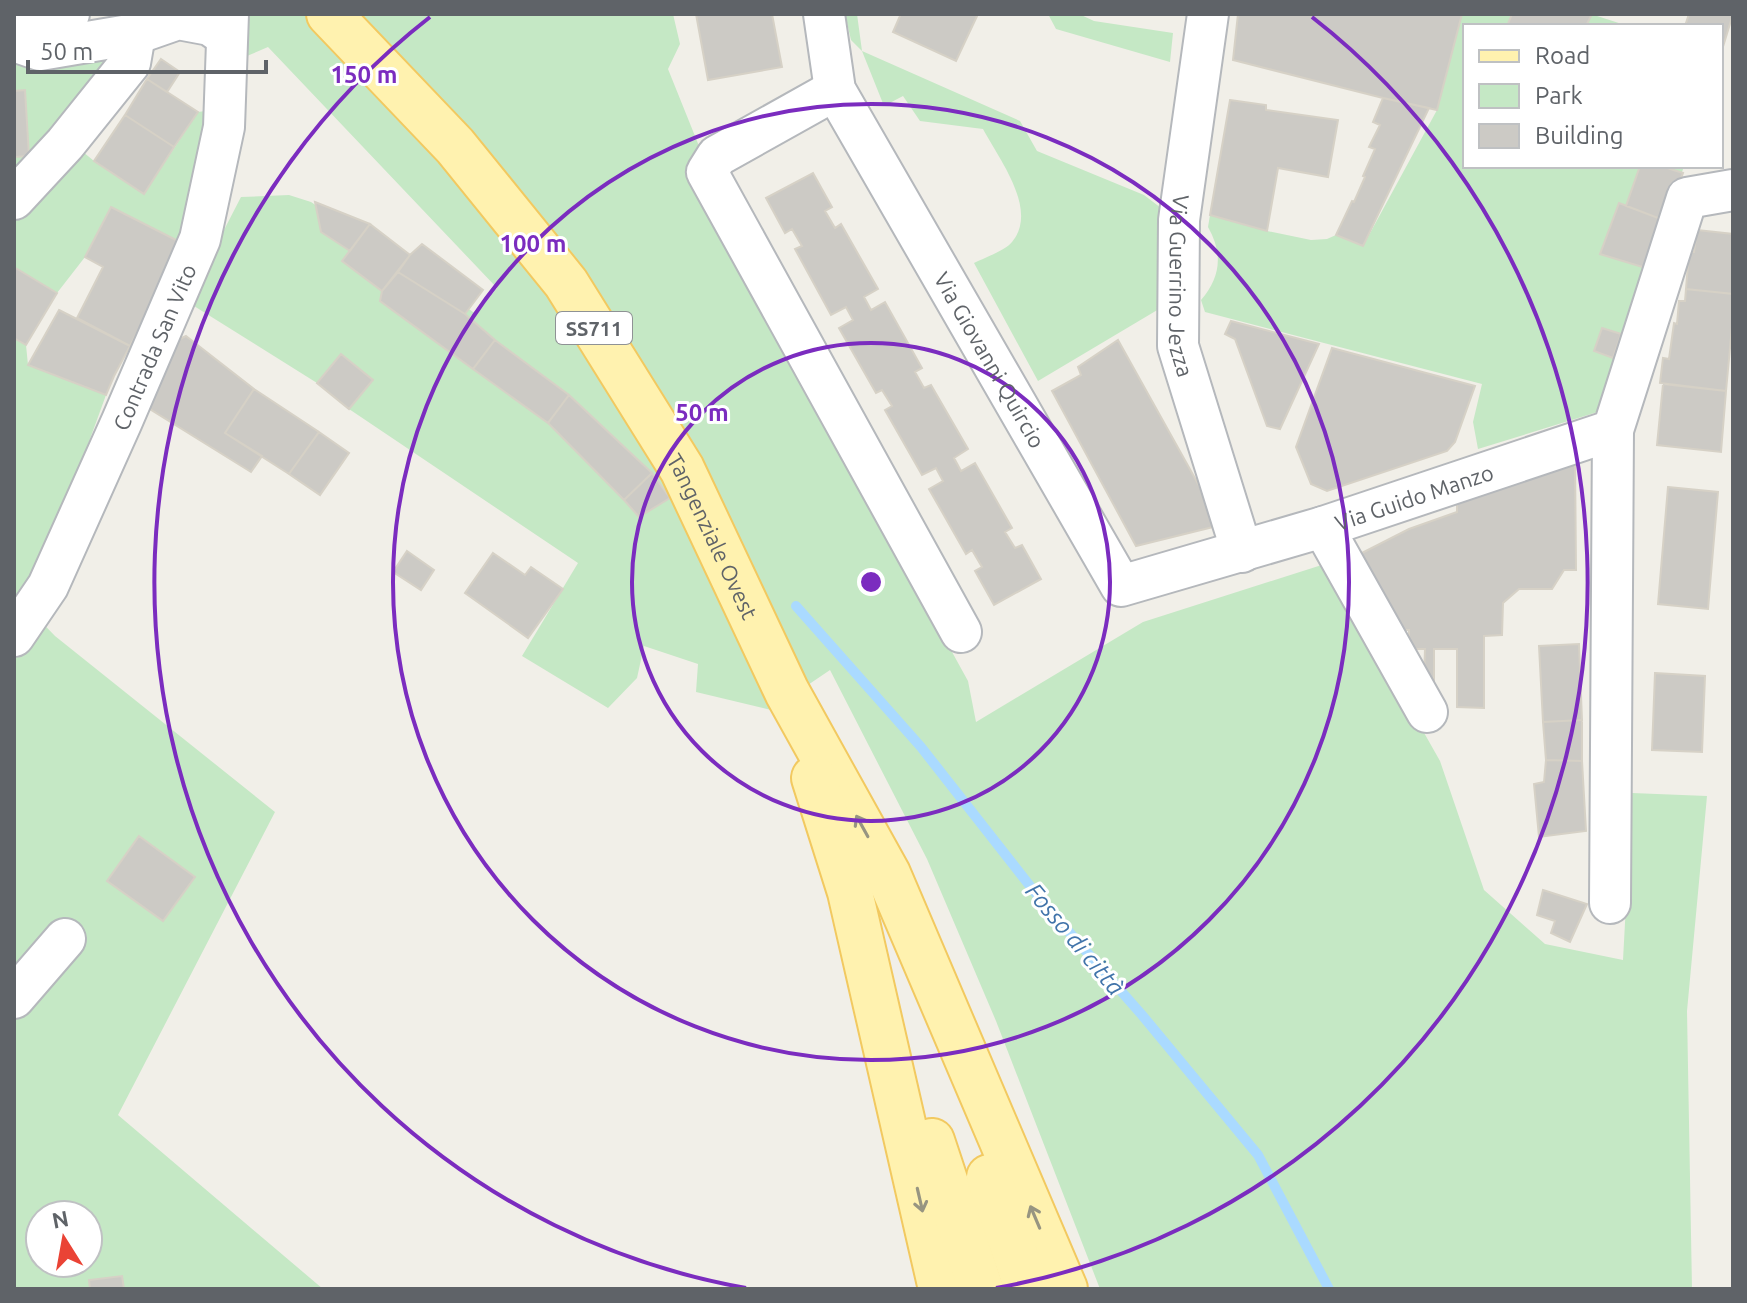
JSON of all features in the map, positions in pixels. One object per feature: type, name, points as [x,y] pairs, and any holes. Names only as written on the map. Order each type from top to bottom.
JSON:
[{"type":"main road","name":"Tangenziale Ovest","points":[[329,14],[455,146],[566,283],[682,469],[787,692]]},
{"type":"main road","points":[[787,692],[888,874],[1065,1289]]},
{"type":"main road","points":[[787,692],[981,1289]]},
{"type":"main road","points":[[888,874],[1027,1289]]},
{"type":"main road","points":[[850,892],[941,1289]]},
{"type":"street","points":[[14,38],[69,14]]},
{"type":"street","name":"Via Giovanni Quircio","points":[[824,14],[835,90],[1121,586],[1242,552]]},
{"type":"street","name":"Via Guerrino Jezza","points":[[1208,14],[1179,220],[1178,346],[1242,552]]},
{"type":"street","points":[[14,38],[40,50],[135,34],[178,19],[227,25]]},
{"type":"street","name":"Contrada San Vito","points":[[17,624],[48,586],[200,239],[224,127],[227,25]]},
{"type":"street","points":[[14,199],[65,144],[130,63],[135,34]]},
{"type":"street","points":[[835,90],[717,156],[707,172],[961,632]]},
{"type":"street","points":[[1610,903],[1613,430],[1687,198],[1733,190]]},
{"type":"street","name":"Via Guido Manzo","points":[[1427,712],[1323,527],[1613,430]]},
{"type":"street","points":[[1242,552],[1323,527]]},
{"type":"street","points":[[14,998],[65,939]]},
{"type":"green space","points":[[240,14],[673,14],[680,44],[668,69],[701,151],[688,172],[968,681],[976,722],[1143,622],[1328,563],[1440,761],[1484,890],[1545,944],[1623,960],[1632,793],[1707,796],[1687,1011],[1692,1289],[1100,1289],[996,1021],[927,859],[830,670],[771,710],[696,692],[698,664],[644,646],[637,678],[608,708],[522,656],[578,563],[349,409],[373,380],[341,355],[317,383],[194,306],[191,294],[241,197],[289,195],[311,202],[476,314],[497,288],[268,47],[247,56]]},
{"type":"green space","points":[[845,14],[857,14],[862,51],[851,40]]},
{"type":"green space","points":[[1048,14],[1079,14],[1094,21],[1173,33],[1170,62],[1056,29]]},
{"type":"green space","points":[[1462,14],[1591,14],[1622,24],[1463,24],[1463,168],[1683,168],[1604,410],[1478,449],[1473,422],[1482,384],[1205,312],[1201,300],[1213,283],[1218,265],[1216,246],[1208,227],[1210,215],[1311,240],[1336,235],[1363,246],[1437,110]]},
{"type":"green space","points":[[862,51],[1020,121],[1037,151],[1144,195],[1161,208],[1159,309],[1038,381],[974,263],[1009,245],[1019,229],[1019,200],[1006,170],[983,129],[920,121],[903,96],[884,106]]},
{"type":"green space","points":[[120,57],[14,180],[14,65]]},
{"type":"green space","points":[[213,110],[184,244],[111,207],[85,257],[57,293],[14,267],[14,217],[77,147],[144,194],[198,112]]},
{"type":"green space","points":[[14,338],[26,345],[28,365],[106,395],[59,524],[21,601],[55,636],[275,812],[118,1115],[323,1289],[14,1289]]},
{"type":"building","points":[[696,14],[772,14],[782,67],[708,80]]},
{"type":"building","points":[[897,14],[978,14],[956,61],[893,32],[900,16]]},
{"type":"building","points":[[1238,14],[1462,14],[1437,110],[1233,60]]},
{"type":"building","points":[[1512,14],[1592,14],[1587,24],[1508,24]]},
{"type":"building","points":[[1689,14],[1733,14],[1723,47],[1723,24],[1686,24]]},
{"type":"building","points":[[161,59],[180,72],[167,92],[147,79]]},
{"type":"building","points":[[147,79],[198,112],[174,147],[125,115]]},
{"type":"building","points":[[25,90],[29,156],[14,157],[14,91]]},
{"type":"building","points":[[1383,98],[1429,108],[1363,246],[1336,235],[1354,202],[1375,149],[1369,147],[1380,125],[1373,122]]},
{"type":"building","points":[[1230,100],[1266,105],[1266,110],[1338,120],[1328,177],[1278,168],[1267,231],[1210,215]]},
{"type":"building","points":[[125,115],[174,147],[144,194],[94,161]]},
{"type":"building","points":[[1639,168],[1667,168],[1683,173],[1666,221],[1626,206]]},
{"type":"building","points":[[813,173],[832,207],[825,211],[835,228],[841,224],[878,289],[864,297],[871,310],[885,302],[922,368],[915,372],[924,388],[931,385],[968,449],[954,458],[961,471],[975,463],[1012,528],[1005,532],[1015,548],[1022,545],[1041,579],[994,605],[975,571],[982,567],[972,550],[966,554],[929,489],[943,481],[936,468],[922,475],[885,410],[892,406],[882,390],[876,393],[839,328],[853,320],[846,307],[831,315],[795,249],[802,246],[792,229],[785,233],[766,198]]},
{"type":"building","points":[[315,202],[370,224],[350,251],[321,232]]},
{"type":"building","points":[[1619,203],[1666,221],[1649,269],[1600,254]]},
{"type":"building","points":[[111,207],[184,244],[130,346],[77,318],[103,267],[85,257]]},
{"type":"building","points":[[370,224],[410,255],[382,291],[342,261]]},
{"type":"building","points":[[1697,230],[1733,234],[1733,294],[1686,289],[1689,252],[1694,252]]},
{"type":"building","points":[[422,244],[483,290],[465,314],[398,272]]},
{"type":"building","points":[[14,267],[57,293],[26,345],[14,338]]},
{"type":"building","points":[[398,272],[465,314],[495,340],[473,369],[380,301],[382,291]]},
{"type":"building","points":[[1686,289],[1733,294],[1726,391],[1660,383],[1663,358],[1669,359],[1679,301],[1685,301]]},
{"type":"building","points":[[59,310],[130,346],[106,395],[28,365]]},
{"type":"building","points":[[1231,321],[1319,344],[1280,429],[1267,426],[1235,339],[1225,334]]},
{"type":"building","points":[[1602,328],[1621,334],[1613,358],[1594,351]]},
{"type":"building","points":[[186,336],[254,389],[225,433],[262,456],[251,472],[145,406],[173,342]]},
{"type":"building","points":[[495,340],[569,395],[548,423],[473,369]]},
{"type":"building","points":[[1118,340],[1221,525],[1136,546],[1052,391],[1081,375],[1078,367]]},
{"type":"building","points":[[1332,348],[1475,386],[1455,442],[1447,451],[1327,491],[1311,484],[1296,447]]},
{"type":"building","points":[[341,354],[373,380],[349,409],[317,383]]},
{"type":"building","points":[[1663,384],[1726,391],[1721,452],[1657,445]]},
{"type":"building","points":[[254,389],[319,432],[289,474],[225,433]]},
{"type":"building","points":[[569,395],[652,473],[624,500],[548,423]]},
{"type":"building","points":[[319,432],[349,453],[320,495],[289,474]]},
{"type":"building","points":[[1575,457],[1576,570],[1564,570],[1552,589],[1519,589],[1503,603],[1502,635],[1484,636],[1484,708],[1457,707],[1457,649],[1434,649],[1434,682],[1424,679],[1425,649],[1409,649],[1409,630],[1397,630],[1358,555],[1409,529],[1457,512],[1457,492]]},
{"type":"building","points":[[652,473],[670,498],[639,517],[624,500]]},
{"type":"building","points":[[1668,487],[1718,492],[1708,609],[1658,604]]},
{"type":"building","points":[[407,551],[434,570],[421,590],[393,572]]},
{"type":"building","points":[[493,553],[525,575],[531,567],[563,589],[528,638],[465,593]]},
{"type":"building","points":[[1579,644],[1582,720],[1543,722],[1539,646]]},
{"type":"building","points":[[1655,673],[1705,676],[1702,752],[1652,750]]},
{"type":"building","points":[[1582,720],[1582,761],[1546,760],[1543,722]]},
{"type":"building","points":[[1546,760],[1582,761],[1586,831],[1539,837],[1534,784],[1544,782]]},
{"type":"building","points":[[139,836],[195,877],[163,921],[107,881]]},
{"type":"building","points":[[1543,890],[1587,904],[1570,942],[1551,933],[1555,921],[1537,915]]},
{"type":"building","points":[[122,1276],[124,1289],[90,1289],[89,1280]]},
{"type":"waterway","name":"Fosso di città","points":[[796,606],[921,747],[1041,900],[1258,1155],[1329,1289]]}]
